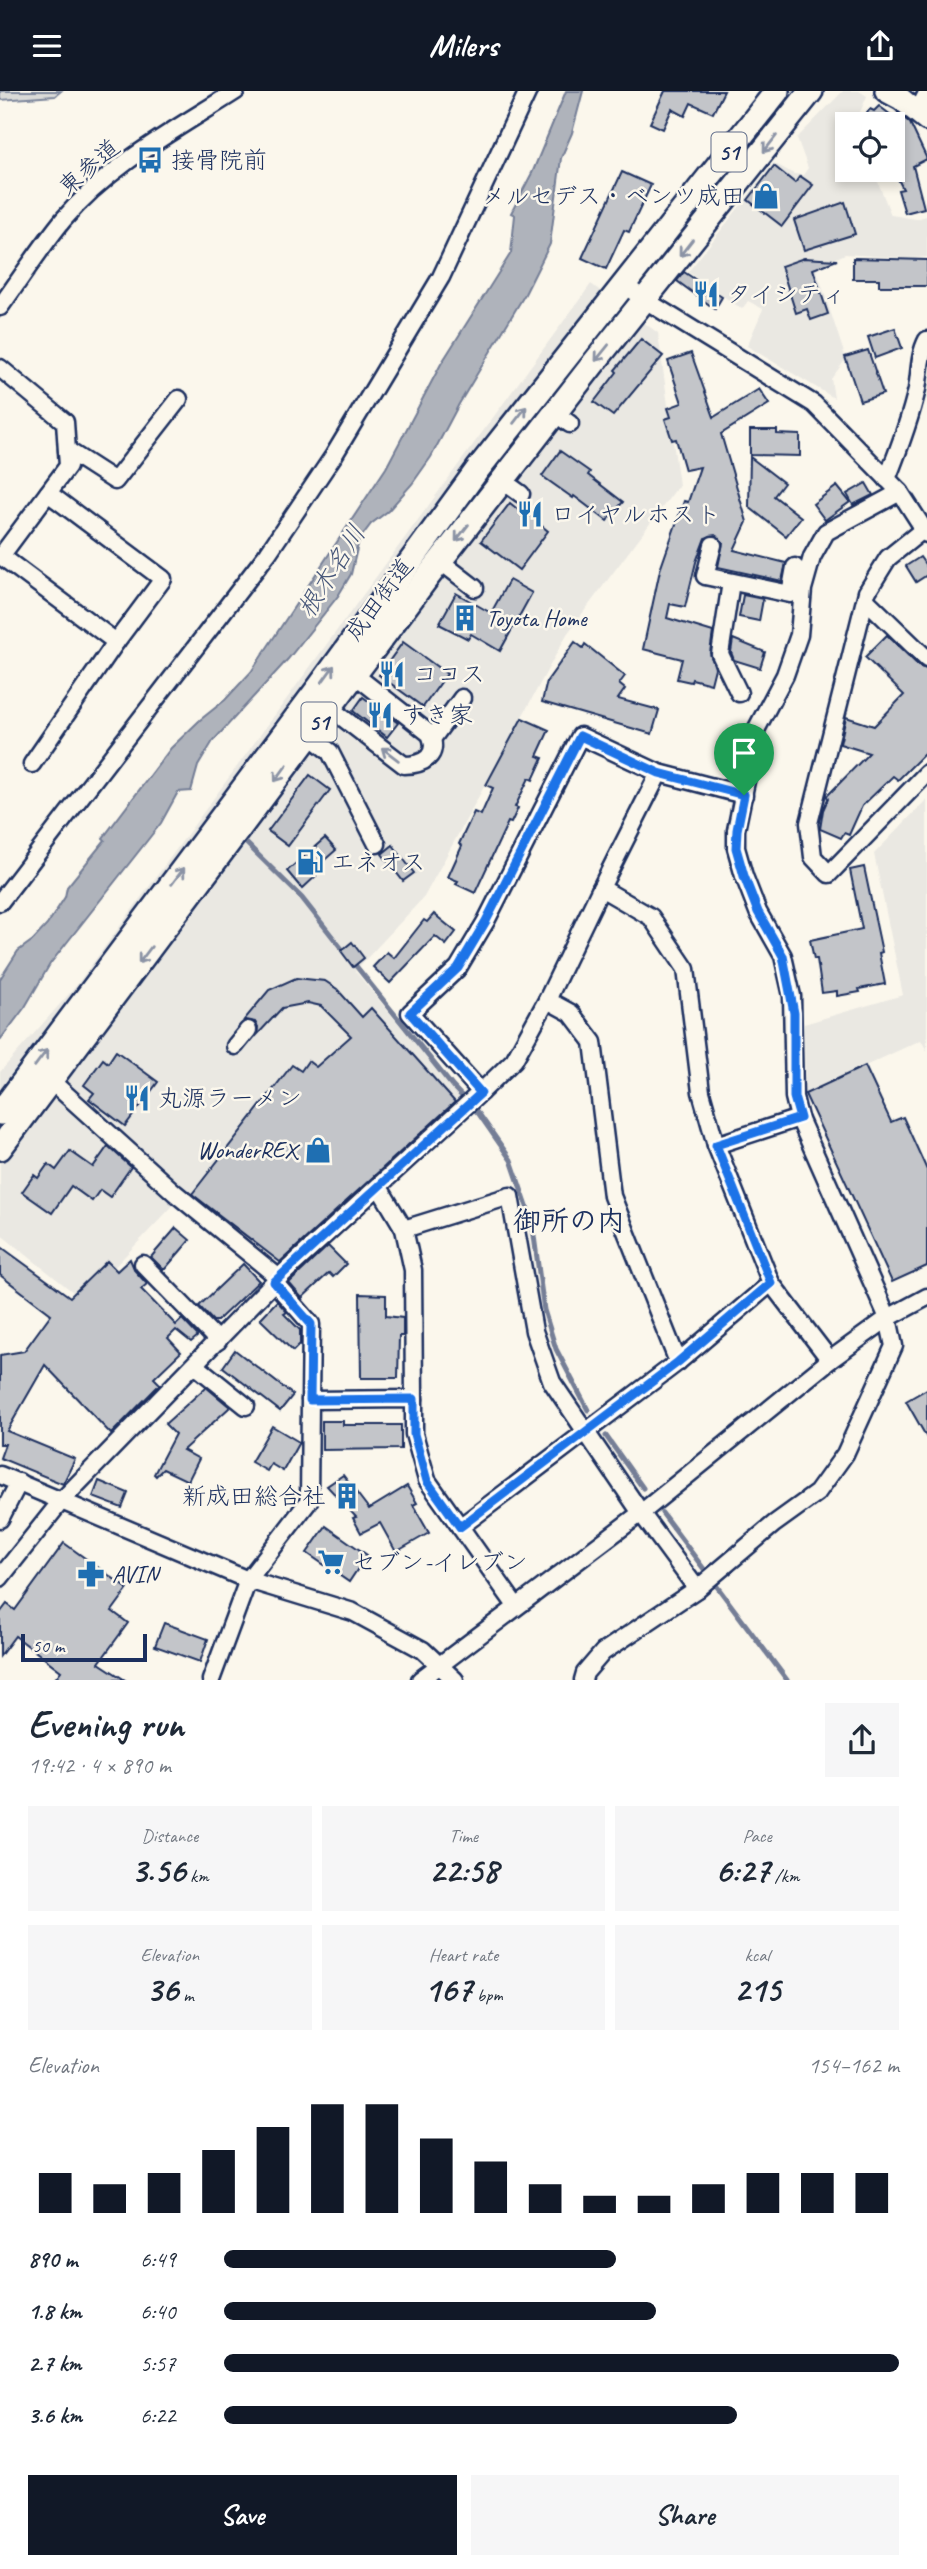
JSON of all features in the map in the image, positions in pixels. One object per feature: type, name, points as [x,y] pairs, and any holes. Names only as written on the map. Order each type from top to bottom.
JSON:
[{"type":"highway","name":"成田街道","points":[[0,1113],[320,686],[478,469],[777,91]]},
{"type":"highway","name":"成田街道","points":[[0,1148],[440,561],[512,487],[563,419],[645,300],[811,91]]},
{"type":"main road","points":[[886,91],[924,108]]},
{"type":"street","name":"東参道","points":[[0,307],[64,219],[96,188],[141,151],[236,91]]},
{"type":"street","points":[[0,902],[268,553],[334,455],[441,277],[528,91]]},
{"type":"street","points":[[623,284],[814,404],[900,492],[925,531],[888,558],[867,592],[809,823],[813,857],[829,874],[927,773]]},
{"type":"street","points":[[887,479],[902,442],[927,340]]},
{"type":"street","points":[[0,368],[65,422],[68,466],[1,556],[116,642]]},
{"type":"street","points":[[67,450],[115,481],[179,399]]},
{"type":"street","points":[[583,1680],[585,1673],[603,1652],[700,1587],[774,1524],[817,1493],[845,1454],[894,1346],[887,1318],[800,1118],[794,1097],[794,1013],[783,956],[758,912],[736,848],[737,830],[757,728],[785,675],[799,635],[803,589],[812,557],[826,532],[900,492]]},
{"type":"street","points":[[32,764],[163,579],[48,493]]},
{"type":"street","points":[[713,545],[705,576],[790,594],[795,567]]},
{"type":"street","points":[[440,561],[475,588]]},
{"type":"street","points":[[732,582],[720,654],[739,693]]},
{"type":"street","points":[[866,600],[927,659]]},
{"type":"street","points":[[330,708],[404,765],[418,765],[427,761],[433,751],[430,734],[355,675]]},
{"type":"street","points":[[432,739],[462,698]]},
{"type":"street","points":[[309,735],[330,752],[377,844]]},
{"type":"street","points":[[479,1094],[410,1013],[458,968],[486,921],[580,736],[659,773],[744,795]]},
{"type":"street","points":[[0,1578],[62,1500],[277,1280],[461,1112],[514,1059],[547,1000],[659,773]]},
{"type":"street","points":[[601,888],[651,917],[686,969],[701,1092],[716,1145],[771,1283],[830,1360]]},
{"type":"street","points":[[547,1000],[571,1013],[593,1042],[612,1196],[678,1362]]},
{"type":"street","points":[[235,1046],[248,1030]]},
{"type":"street","points":[[50,1080],[277,1280],[311,1324],[309,1501],[248,1580],[211,1680]]},
{"type":"street","points":[[716,1145],[800,1118]]},
{"type":"street","points":[[379,1187],[404,1229],[413,1270],[414,1434],[427,1481],[516,1606]]},
{"type":"street","points":[[404,1229],[510,1196],[534,1331],[552,1382],[641,1513],[700,1587]]},
{"type":"street","points":[[143,1263],[218,1341]]},
{"type":"street","points":[[460,1527],[678,1362],[771,1283]]},
{"type":"street","points":[[420,1680],[641,1513],[830,1360],[887,1318],[927,1297]]},
{"type":"street","points":[[195,1365],[246,1406]]},
{"type":"street","points":[[310,1400],[414,1399]]},
{"type":"street","points":[[0,1475],[248,1580],[353,1612],[423,1650],[455,1680]]},
{"type":"street","points":[[0,1519],[19,1482]]},
{"type":"shaded area","points":[[0,91],[61,91],[55,96],[0,100]]},
{"type":"shaded area","name":"メルセデス・ベンツ成田","points":[[843,91],[859,91],[867,96],[860,112],[835,112],[835,182],[878,182],[891,215],[916,219],[927,216],[927,257],[845,254],[816,268],[846,359],[831,379],[834,398],[747,346],[763,309],[748,301],[742,309],[688,272],[774,163],[794,174],[803,175],[808,168],[797,138]]},
{"type":"shaded area","points":[[591,284],[658,333],[679,485],[567,634],[424,897],[355,971],[464,1103],[279,1266],[186,1192],[83,1300],[0,1234],[0,1072],[76,986]]},
{"type":"shaded area","points":[[927,799],[927,1051],[921,1040],[805,1094],[804,1024],[903,995],[874,854]]},
{"type":"water","name":"根木名川","points":[[566,91],[583,91],[572,133],[561,158],[550,244],[525,294],[459,404],[431,457],[412,484],[388,511],[371,524],[359,540],[351,574],[338,596],[288,659],[213,741],[198,766],[191,791],[178,792],[161,823],[50,964],[25,1007],[0,1040],[0,979],[18,951],[47,925],[65,897],[67,887],[105,840],[103,838],[171,748],[225,700],[251,672],[386,468],[441,364],[511,253],[515,215],[511,213],[533,171]]},
{"type":"building","points":[[665,91],[724,91],[713,113],[691,103],[685,116],[672,109],[663,129],[650,123]]},
{"type":"building","points":[[879,106],[887,112],[868,112],[870,109],[874,111]]},
{"type":"building","points":[[905,119],[910,123],[927,159],[913,166],[924,208],[905,213],[898,190],[903,189],[900,182],[905,182]]},
{"type":"building","name":"メルセデス・ベンツ成田","points":[[774,166],[795,183],[800,176],[813,185],[782,226],[748,200]]},
{"type":"building","points":[[622,172],[651,185],[629,232],[624,230],[606,269],[582,258]]},
{"type":"building","points":[[845,202],[855,234],[804,250],[794,220]]},
{"type":"building","points":[[804,258],[837,260],[813,269],[828,314],[811,320],[807,309],[796,313],[781,266]]},
{"type":"building","points":[[853,258],[927,260],[927,286],[879,286],[879,279],[853,279]]},
{"type":"building","name":"タイシティ","points":[[684,272],[722,297],[715,309],[677,281]]},
{"type":"building","points":[[895,328],[902,348],[875,358],[868,337]]},
{"type":"building","points":[[641,339],[663,356],[613,416],[594,402],[617,372],[615,370]]},
{"type":"building","points":[[868,350],[883,394],[860,401],[845,357]]},
{"type":"building","points":[[691,353],[714,417],[759,389],[769,404],[721,434],[747,522],[734,550],[786,563],[782,581],[718,567],[723,542],[715,535],[705,538],[685,607],[670,604],[667,618],[713,632],[710,653],[715,668],[711,684],[692,679],[691,682],[677,679],[682,659],[643,649],[660,570],[684,501],[688,502],[700,467],[685,470],[676,439],[672,440],[665,419],[671,417],[668,408],[682,403],[668,361]]},
{"type":"building","points":[[750,430],[777,430],[777,434],[800,435],[800,456],[750,455]]},
{"type":"building","points":[[560,451],[590,472],[588,475],[623,502],[607,521],[542,476]]},
{"type":"building","points":[[750,457],[784,483],[774,496],[801,517],[786,536],[749,507]]},
{"type":"building","points":[[866,483],[873,495],[853,505],[847,494]]},
{"type":"building","points":[[837,486],[850,502],[825,520],[813,504]]},
{"type":"building","points":[[510,503],[521,512],[525,506],[540,517],[537,522],[548,531],[519,570],[481,541]]},
{"type":"building","points":[[920,557],[927,567],[927,575],[916,582],[906,566]]},
{"type":"building","points":[[509,580],[532,593],[500,651],[471,634],[468,639],[439,624],[456,593],[491,613]]},
{"type":"building","points":[[743,595],[763,599],[759,621],[739,617]]},
{"type":"building","points":[[887,635],[920,667],[927,669],[927,751],[898,780],[893,776],[862,806],[849,835],[844,833],[841,838],[820,829],[827,796],[869,753],[840,744],[846,717],[874,726],[904,695],[865,657]]},
{"type":"building","points":[[733,639],[765,652],[760,668],[734,660],[731,652]]},
{"type":"building","points":[[403,642],[447,674],[423,707],[379,675]]},
{"type":"building","points":[[575,642],[583,648],[585,644],[625,676],[619,684],[625,689],[618,699],[659,710],[652,734],[542,702],[547,681]]},
{"type":"building","points":[[363,697],[398,723],[387,737],[353,711]]},
{"type":"building","points":[[522,718],[549,730],[537,756],[543,758],[533,780],[529,778],[515,807],[518,808],[511,823],[508,822],[475,893],[448,877],[474,812],[481,815],[493,788],[486,785]]},
{"type":"building","points":[[310,775],[330,790],[288,846],[268,831]]},
{"type":"building","points":[[325,838],[336,850],[312,871],[316,876],[302,889],[287,871]]},
{"type":"building","points":[[393,845],[414,873],[403,881],[382,854]]},
{"type":"building","points":[[864,867],[882,952],[879,953],[885,984],[837,996],[837,991],[822,993],[817,959],[814,959],[810,940],[862,929],[850,870]]},
{"type":"building","points":[[434,914],[456,932],[446,945],[435,936],[390,983],[373,967],[387,952],[394,958],[424,920],[427,922]]},
{"type":"building","points":[[352,942],[364,958],[353,967],[341,951]]},
{"type":"building","name":"WonderREX","points":[[296,978],[325,981],[337,989],[362,1017],[371,1008],[455,1102],[280,1262],[192,1194],[292,1065],[301,1071],[308,1061],[316,1067],[351,1036],[321,1006],[308,1003],[282,1008],[257,1035],[258,1027],[255,1022],[244,1020],[269,990]]},
{"type":"building","points":[[116,1051],[158,1082],[125,1126],[89,1099],[94,1093],[84,1085],[103,1059],[108,1063]]},
{"type":"building","points":[[865,1066],[891,1122],[903,1117],[927,1170],[927,1266],[892,1282],[805,1094]]},
{"type":"building","points":[[108,1146],[131,1167],[110,1197],[100,1190],[92,1201],[71,1186],[52,1213],[22,1192],[34,1175],[38,1178],[48,1164],[56,1170],[70,1151],[93,1167]]},
{"type":"building","points":[[176,1228],[190,1240],[163,1269],[151,1257]]},
{"type":"building","points":[[0,1246],[70,1297],[107,1261],[117,1271],[130,1259],[135,1271],[147,1284],[141,1289],[176,1325],[182,1319],[198,1336],[191,1342],[176,1330],[168,1338],[181,1352],[154,1378],[160,1384],[111,1434],[45,1365],[7,1431],[75,1459],[63,1484],[0,1458],[5,1444],[0,1444],[0,1355],[24,1351],[51,1314],[0,1275]]},
{"type":"building","points":[[328,1246],[346,1264],[333,1277],[329,1273],[302,1298],[289,1283]]},
{"type":"building","points":[[243,1264],[259,1281],[217,1321],[213,1321],[199,1306]]},
{"type":"building","points":[[360,1294],[386,1295],[386,1316],[403,1318],[403,1336],[399,1336],[398,1378],[361,1378]]},
{"type":"building","points":[[277,1301],[287,1312],[284,1314],[300,1330],[300,1344],[293,1351],[260,1319]]},
{"type":"building","points":[[235,1350],[293,1395],[280,1411],[223,1367]]},
{"type":"building","points":[[206,1387],[230,1407],[183,1450],[199,1459],[188,1481],[163,1469],[156,1476],[154,1474],[175,1434],[165,1424]]},
{"type":"building","points":[[927,1389],[927,1438],[906,1401]]},
{"type":"building","points":[[322,1421],[343,1421],[343,1425],[401,1425],[401,1449],[322,1450]]},
{"type":"building","points":[[272,1426],[299,1442],[283,1471],[271,1464],[267,1471],[251,1462]]},
{"type":"building","points":[[343,1475],[369,1509],[407,1486],[417,1503],[413,1505],[429,1533],[396,1552],[380,1523],[361,1533],[353,1518],[356,1517],[327,1486]]},
{"type":"building","points":[[99,1481],[128,1493],[122,1508],[93,1497]]},
{"type":"building","points":[[326,1526],[367,1555],[349,1582],[307,1553]]},
{"type":"building","points":[[64,1543],[128,1589],[112,1611],[128,1623],[99,1663],[125,1680],[54,1680],[61,1671],[15,1636],[0,1656],[0,1613],[7,1604],[15,1610]]},
{"type":"building","points":[[164,1623],[208,1639],[200,1662],[155,1646]]},
{"type":"waterway","points":[[241,838],[302,898],[346,954]]},
{"type":"waterway","points":[[352,961],[453,1087],[479,1114],[511,1160],[532,1221],[544,1310],[556,1349],[588,1410]]},
{"type":"waterway","points":[[606,1436],[643,1488]]},
{"type":"waterway","points":[[662,1513],[787,1680]]},
{"type":"place","name":"接骨院前","points":[[150,160]]},
{"type":"place","name":"メルセデス・ベンツ成田","points":[[766,196]]},
{"type":"place","name":"タイシティ","points":[[706,294]]},
{"type":"place","name":"ロイヤルホスト","points":[[530,514]]},
{"type":"place","name":"Toyota Home","points":[[465,618]]},
{"type":"place","name":"ココス","points":[[392,674]]},
{"type":"place","name":"すき家","points":[[380,715]]},
{"type":"place","name":"エネオス","points":[[310,862]]},
{"type":"place","name":"丸源ラーメン","points":[[137,1098]]},
{"type":"place","name":"WonderREX","points":[[318,1150]]},
{"type":"place","name":"新成田総合社","points":[[347,1496]]},
{"type":"place","name":"セブン-イレブン","points":[[331,1562]]},
{"type":"place","name":"AVIN","points":[[91,1574]]},
{"type":"district","name":"御所の内","points":[[569,1220]]},
{"type":"route","points":[[580,736],[659,773],[744,795],[736,848],[758,912],[783,956],[794,1013],[794,1097],[800,1118],[716,1145],[771,1283],[678,1362],[460,1527],[427,1481],[414,1434],[414,1399],[310,1400],[311,1324],[274,1282],[481,1093],[410,1013],[458,968],[486,921],[580,736]]}]
